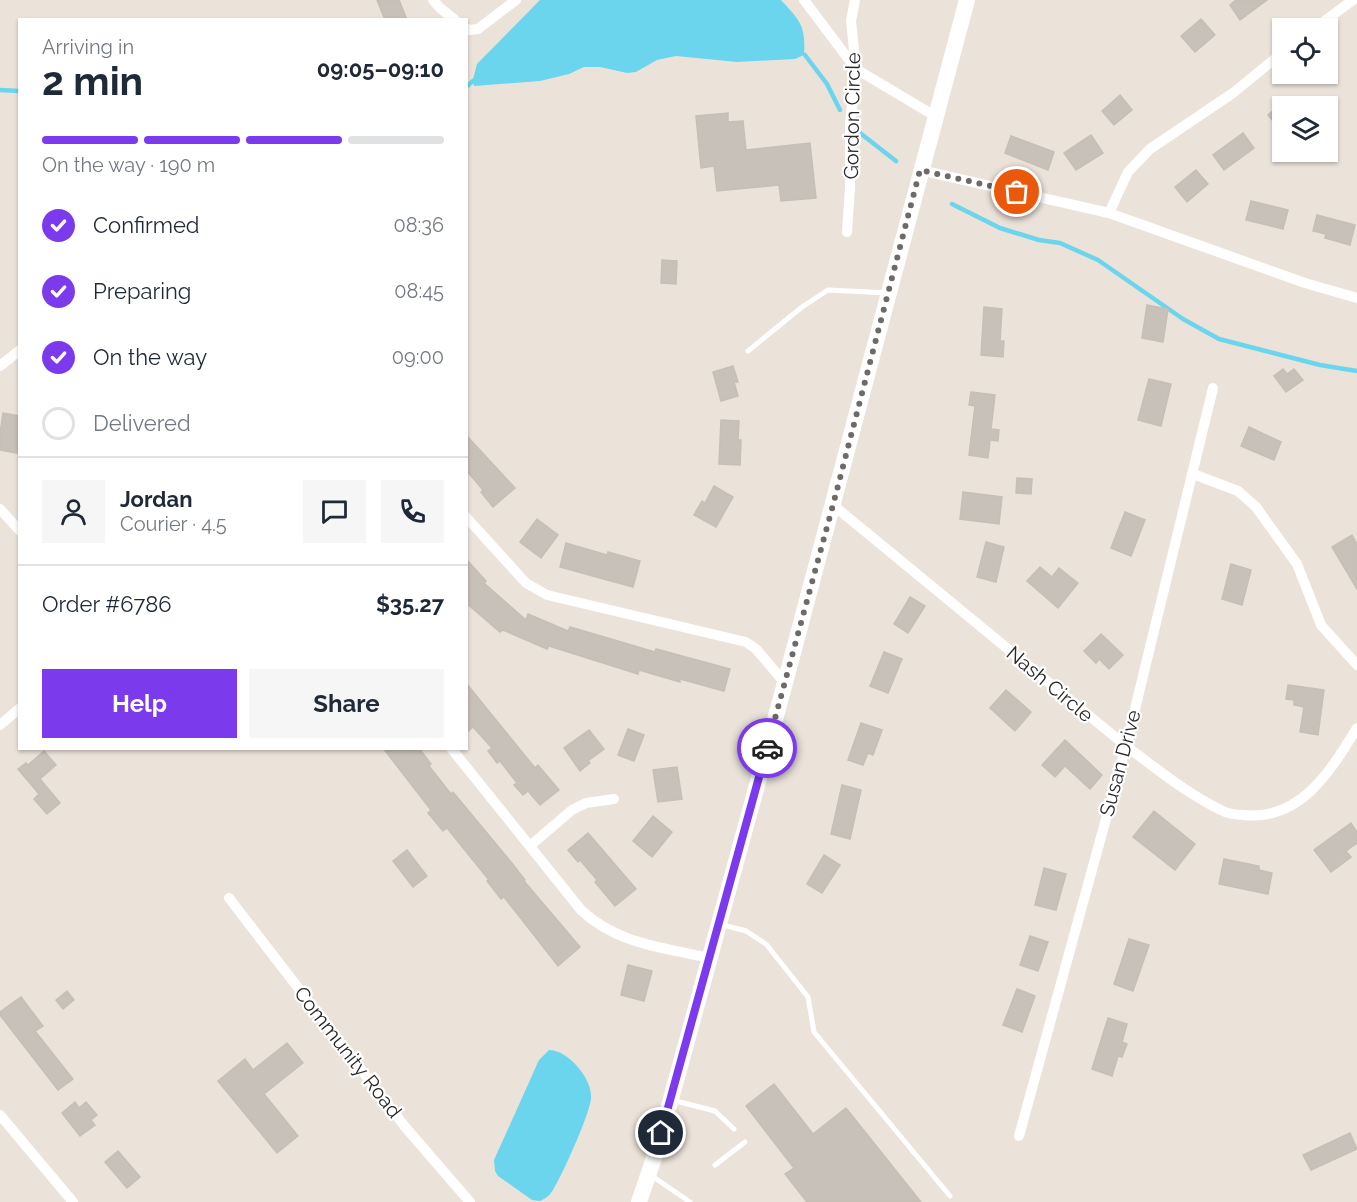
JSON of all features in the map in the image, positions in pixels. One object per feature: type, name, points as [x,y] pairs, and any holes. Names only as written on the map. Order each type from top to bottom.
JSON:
[{"type":"main road","points":[[639,1202],[670,1100],[785,683],[934,116],[967,0]]},
{"type":"street","points":[[433,0],[452,18]]},
{"type":"street","points":[[468,29],[477,28],[516,0]]},
{"type":"street","points":[[804,0],[856,69],[934,116]]},
{"type":"street","name":"Gordon Circle","points":[[846,232],[850,188],[850,123],[856,69],[851,21],[855,0]]},
{"type":"street","points":[[1329,18],[1353,0]]},
{"type":"street","points":[[1108,213],[1128,171],[1137,160],[1233,93],[1272,61]]},
{"type":"street","points":[[920,170],[1108,213],[1305,283],[1357,298]]},
{"type":"street","points":[[0,366],[18,352]]},
{"type":"street","name":"Susan Drive","points":[[1019,1136],[1126,746],[1213,388]]},
{"type":"street","points":[[1193,474],[1238,491],[1256,507],[1297,564],[1321,625],[1357,665]]},
{"type":"street","name":"Nash Circle","points":[[833,505],[1126,746],[1171,779],[1223,811],[1256,816],[1276,813],[1299,801],[1323,779],[1357,728]]},
{"type":"street","points":[[0,509],[18,529]]},
{"type":"street","points":[[468,519],[526,583],[547,595],[746,642],[785,683]]},
{"type":"street","points":[[0,725],[18,710]]},
{"type":"street","points":[[453,750],[581,910],[594,922],[623,938],[709,958]]},
{"type":"street","points":[[531,845],[572,810],[586,803],[614,799]]},
{"type":"street","name":"Community Road","points":[[229,898],[406,1128],[470,1202]]},
{"type":"street","points":[[0,1114],[73,1202]]},
{"type":"lane","points":[[748,351],[802,307],[828,290],[889,293]]},
{"type":"lane","points":[[718,924],[746,931],[766,944],[808,997],[814,1032],[950,1196]]},
{"type":"lane","points":[[670,1100],[715,1111],[734,1129]]},
{"type":"lane","points":[[715,1165],[745,1142]]},
{"type":"lane","points":[[648,1173],[690,1202]]},
{"type":"water","points":[[540,0],[781,0],[793,13],[803,30],[804,55],[795,59],[737,62],[676,56],[657,60],[636,72],[627,73],[600,67],[584,67],[569,74],[540,81],[474,86],[473,79],[477,64]]},
{"type":"water","points":[[549,1050],[564,1055],[578,1067],[588,1083],[591,1099],[580,1132],[561,1174],[551,1193],[540,1201],[532,1200],[498,1176],[494,1160],[539,1060]]},
{"type":"building","points":[[377,0],[399,0],[406,18],[384,18]]},
{"type":"building","points":[[1236,0],[1267,0],[1240,20],[1230,5]]},
{"type":"building","points":[[1201,19],[1215,35],[1195,52],[1181,36]]},
{"type":"building","points":[[1120,95],[1132,110],[1114,125],[1102,111]]},
{"type":"building","points":[[728,113],[728,122],[743,121],[746,150],[810,143],[816,198],[781,201],[779,185],[717,191],[714,166],[701,168],[696,116]]},
{"type":"building","points":[[1243,133],[1254,148],[1224,170],[1213,155]]},
{"type":"building","points":[[1091,135],[1103,153],[1076,170],[1064,153]]},
{"type":"building","points":[[1011,136],[1054,152],[1048,170],[1005,153]]},
{"type":"building","points":[[1196,170],[1208,184],[1187,202],[1175,187]]},
{"type":"building","points":[[1251,201],[1288,210],[1283,229],[1246,220]]},
{"type":"building","points":[[1317,215],[1355,225],[1350,245],[1325,238],[1326,234],[1313,231]]},
{"type":"building","points":[[662,260],[677,261],[676,284],[661,283]]},
{"type":"building","points":[[1147,305],[1168,309],[1163,342],[1142,338]]},
{"type":"building","points":[[984,307],[1002,309],[1000,341],[1004,341],[1003,357],[981,355]]},
{"type":"building","points":[[733,366],[738,382],[734,382],[738,396],[721,401],[713,372]]},
{"type":"building","points":[[1283,369],[1287,374],[1294,369],[1303,380],[1286,392],[1274,376]]},
{"type":"building","points":[[1149,379],[1171,384],[1161,426],[1138,420]]},
{"type":"building","points":[[971,392],[995,395],[991,429],[999,430],[998,441],[990,440],[988,458],[969,455],[975,406],[969,405]]},
{"type":"building","points":[[3,413],[18,416],[17,453],[0,450]]},
{"type":"building","points":[[721,420],[739,421],[740,465],[719,464]]},
{"type":"building","points":[[1249,427],[1281,442],[1274,460],[1241,446]]},
{"type":"building","points":[[468,437],[515,488],[493,507],[481,492],[483,490],[468,472]]},
{"type":"building","points":[[1017,478],[1032,479],[1031,494],[1016,493]]},
{"type":"building","points":[[714,486],[733,497],[716,527],[694,515],[702,501],[705,503]]},
{"type":"building","points":[[963,492],[1002,497],[999,524],[960,519]]},
{"type":"building","points":[[1125,512],[1145,520],[1131,556],[1111,548]]},
{"type":"building","points":[[537,519],[558,535],[541,558],[520,542]]},
{"type":"building","points":[[1352,535],[1357,544],[1357,589],[1332,547]]},
{"type":"building","points":[[986,542],[1004,547],[996,582],[977,577]]},
{"type":"building","points":[[566,543],[607,555],[608,552],[640,561],[633,587],[560,567]]},
{"type":"building","points":[[468,561],[486,581],[484,583],[526,620],[528,614],[568,631],[570,627],[655,652],[656,649],[730,669],[724,691],[680,679],[680,682],[639,670],[638,674],[549,646],[547,649],[503,630],[500,632],[468,605]]},
{"type":"building","points":[[1231,564],[1251,570],[1242,605],[1222,599]]},
{"type":"building","points":[[1040,567],[1052,577],[1059,568],[1078,583],[1058,608],[1027,581]]},
{"type":"building","points":[[910,597],[925,606],[908,633],[894,624]]},
{"type":"building","points":[[1101,634],[1123,655],[1109,669],[1099,659],[1096,663],[1084,651]]},
{"type":"building","points":[[884,652],[902,659],[888,693],[870,686]]},
{"type":"building","points":[[468,685],[535,768],[538,765],[559,790],[540,805],[528,791],[523,795],[514,785],[517,783],[500,761],[497,763],[488,751],[492,748],[473,727],[468,731]]},
{"type":"building","points":[[1288,685],[1324,690],[1318,735],[1300,732],[1304,707],[1294,705],[1294,700],[1286,699]]},
{"type":"building","points":[[1006,690],[1031,712],[1015,731],[990,708]]},
{"type":"building","points":[[861,723],[882,730],[873,755],[868,753],[863,765],[848,760]]},
{"type":"building","points":[[628,729],[644,735],[634,761],[618,755]]},
{"type":"building","points":[[589,730],[604,749],[588,761],[590,763],[580,771],[564,748]]},
{"type":"building","points":[[1065,740],[1102,775],[1090,789],[1065,766],[1055,777],[1042,765]]},
{"type":"building","points":[[385,750],[420,750],[431,764],[429,766],[451,794],[453,792],[580,947],[558,966],[504,897],[501,899],[487,881],[489,880],[447,828],[443,831],[428,813],[431,810]]},
{"type":"building","points":[[44,751],[56,765],[40,779],[60,803],[47,814],[34,799],[39,794],[18,769],[26,763],[28,765]]},
{"type":"building","points":[[677,767],[682,799],[658,802],[653,770]]},
{"type":"building","points":[[842,785],[861,790],[850,839],[831,834]]},
{"type":"building","points":[[1154,811],[1195,844],[1175,870],[1133,837]]},
{"type":"building","points":[[653,816],[672,832],[652,857],[633,841]]},
{"type":"building","points":[[1351,823],[1357,832],[1357,843],[1346,851],[1351,857],[1331,872],[1314,850]]},
{"type":"building","points":[[588,833],[636,889],[615,906],[595,882],[597,880],[568,850]]},
{"type":"building","points":[[407,850],[427,876],[413,887],[393,861]]},
{"type":"building","points":[[824,855],[840,865],[822,893],[807,884]]},
{"type":"building","points":[[1224,859],[1259,866],[1259,870],[1272,873],[1268,894],[1219,884]]},
{"type":"building","points":[[1044,868],[1066,874],[1056,910],[1035,905]]},
{"type":"building","points":[[1030,936],[1048,942],[1038,971],[1020,965]]},
{"type":"building","points":[[1129,939],[1149,945],[1133,991],[1114,984]]},
{"type":"building","points":[[628,965],[652,971],[644,1001],[621,995]]},
{"type":"building","points":[[1017,989],[1035,996],[1022,1032],[1003,1025]]},
{"type":"building","points":[[67,991],[74,1000],[63,1009],[56,1000]]},
{"type":"building","points":[[21,997],[43,1026],[35,1031],[73,1079],[58,1090],[0,1015],[0,1012]]},
{"type":"building","points":[[1108,1018],[1127,1024],[1122,1042],[1127,1044],[1122,1057],[1118,1056],[1112,1076],[1092,1069]]},
{"type":"building","points":[[287,1043],[303,1063],[264,1094],[298,1136],[277,1153],[218,1081],[245,1059],[253,1070]]},
{"type":"building","points":[[774,1084],[813,1134],[846,1108],[921,1202],[807,1202],[785,1174],[794,1168],[746,1106]]},
{"type":"building","points":[[75,1102],[79,1108],[86,1102],[97,1115],[91,1120],[95,1125],[80,1136],[62,1113]]},
{"type":"building","points":[[1350,1133],[1357,1149],[1311,1170],[1303,1155]]},
{"type":"building","points":[[118,1151],[140,1177],[127,1188],[105,1162]]},
{"type":"waterway","points":[[805,55],[827,84],[840,110]]},
{"type":"waterway","points":[[468,85],[473,81]]},
{"type":"waterway","points":[[0,90],[18,91]]},
{"type":"waterway","points":[[860,133],[896,161]]},
{"type":"waterway","points":[[952,204],[1000,228],[1039,240],[1060,243],[1098,260],[1183,319],[1219,339],[1320,365],[1357,371]]},
{"type":"way so far","points":[[767,748],[920,170],[1017,192]]},
{"type":"route","points":[[661,1133],[767,748]]}]
